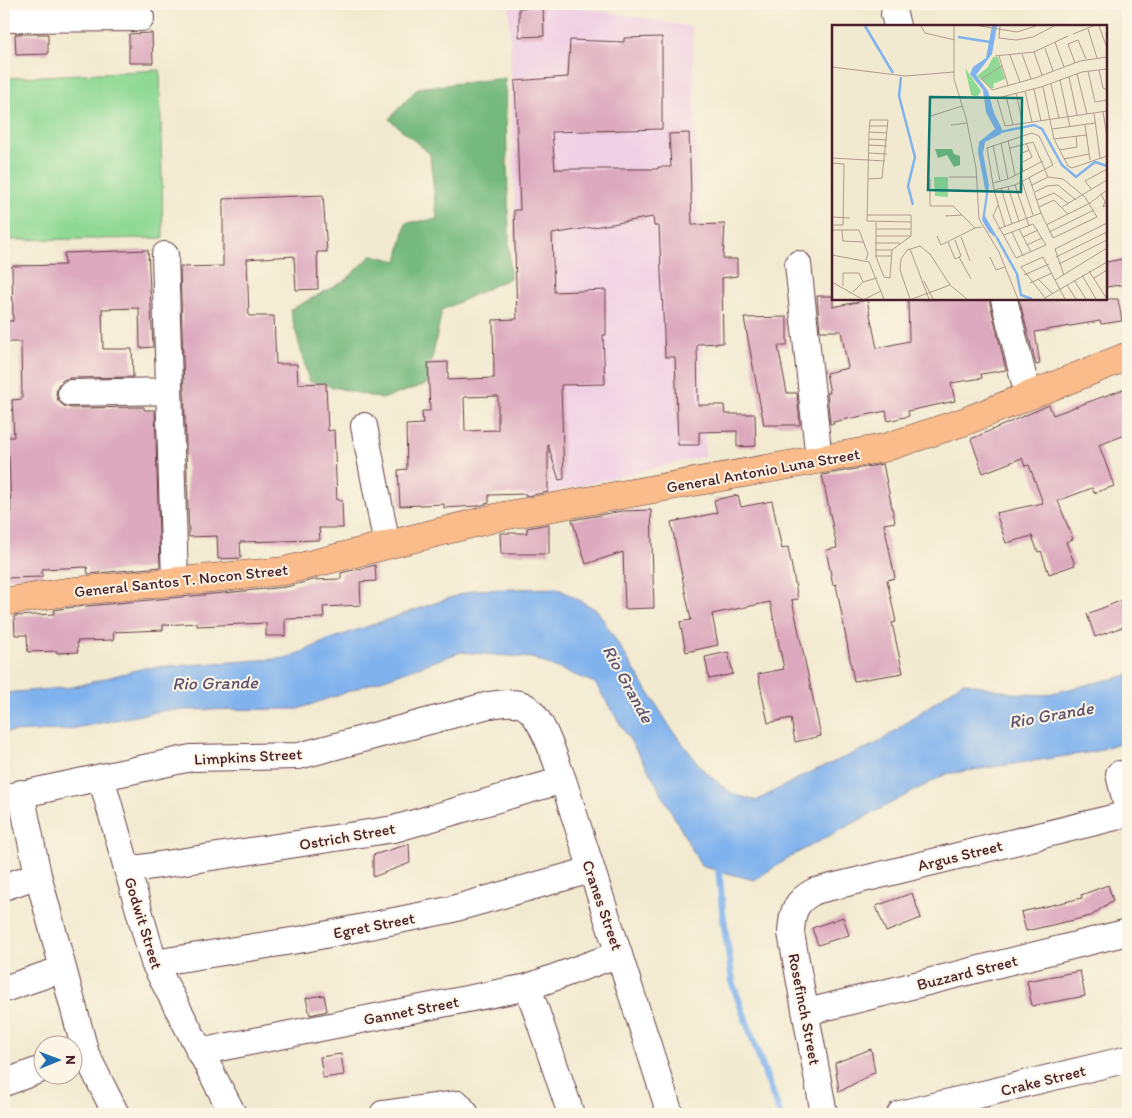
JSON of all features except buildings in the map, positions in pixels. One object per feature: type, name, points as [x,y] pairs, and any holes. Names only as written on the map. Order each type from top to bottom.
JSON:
[{"type":"main road","name":"General Antonio Luna Street","points":[[387,545],[503,516],[884,448],[966,421],[1128,356]]},
{"type":"main road","name":"General Santos T. Nocon Street","points":[[4,602],[66,592],[284,571],[387,545]]},
{"type":"street","points":[[4,19],[141,18]]},
{"type":"street","points":[[166,255],[175,582]]},
{"type":"street","points":[[798,264],[819,460]]},
{"type":"street","points":[[1004,300],[1028,396]]},
{"type":"street","points":[[71,393],[169,391]]},
{"type":"street","points":[[364,426],[387,545]]},
{"type":"street","name":"Limpkins Street","points":[[12,795],[191,758],[299,756],[489,705],[520,704]]},
{"type":"street","name":"Cranes Street","points":[[520,704],[533,712],[542,728],[563,780],[670,1114]]},
{"type":"street","points":[[1119,774],[1128,812]]},
{"type":"street","name":"Godwit Street","points":[[102,777],[154,963],[233,1114]]},
{"type":"street","name":"Ostrich Street","points":[[127,870],[394,829],[563,780]]},
{"type":"street","points":[[12,795],[38,875],[62,969],[75,1036]]},
{"type":"street","name":"Argus Street","points":[[796,904],[815,891],[1128,812]]},
{"type":"street","name":"Egret Street","points":[[154,963],[304,939],[449,910],[591,870]]},
{"type":"street","points":[[4,887],[38,875]]},
{"type":"street","name":"Rosefinch Street","points":[[796,904],[792,918],[791,933],[807,1012],[824,1114]]},
{"type":"street","name":"Buzzard Street","points":[[807,1012],[1128,932]]},
{"type":"street","name":"Gannet Street","points":[[199,1052],[528,987],[619,954]]},
{"type":"street","points":[[4,989],[62,969]]},
{"type":"street","points":[[528,987],[571,1114]]},
{"type":"street","name":"Crake Street","points":[[900,1114],[1128,1059]]},
{"type":"street","points":[[82,1062],[116,1114]]},
{"type":"street","points":[[4,1083],[32,1073]]},
{"type":"street","points":[[383,1114],[458,1104],[466,1114]]},
{"type":"shaded area","points":[[509,4],[561,4],[692,27],[705,456],[524,499]]},
{"type":"green space","points":[[160,70],[163,238],[4,240],[4,78]]},
{"type":"green space","points":[[505,78],[510,278],[442,310],[427,384],[382,399],[309,381],[290,310],[346,280],[372,255],[397,261],[406,223],[437,219],[430,154],[389,119],[418,88]]},
{"type":"water","name":"Rio Grande","points":[[557,588],[597,610],[672,730],[704,771],[731,793],[756,801],[804,775],[878,743],[963,682],[1011,693],[1044,695],[1128,675],[1128,740],[1093,752],[946,774],[797,853],[754,880],[701,866],[652,776],[595,683],[532,658],[461,652],[298,709],[166,710],[65,730],[4,732],[4,693],[73,687],[144,668],[288,658],[328,640],[473,590]]},
{"type":"waterway","points":[[718,861],[723,915],[733,985],[780,1114]]}]
